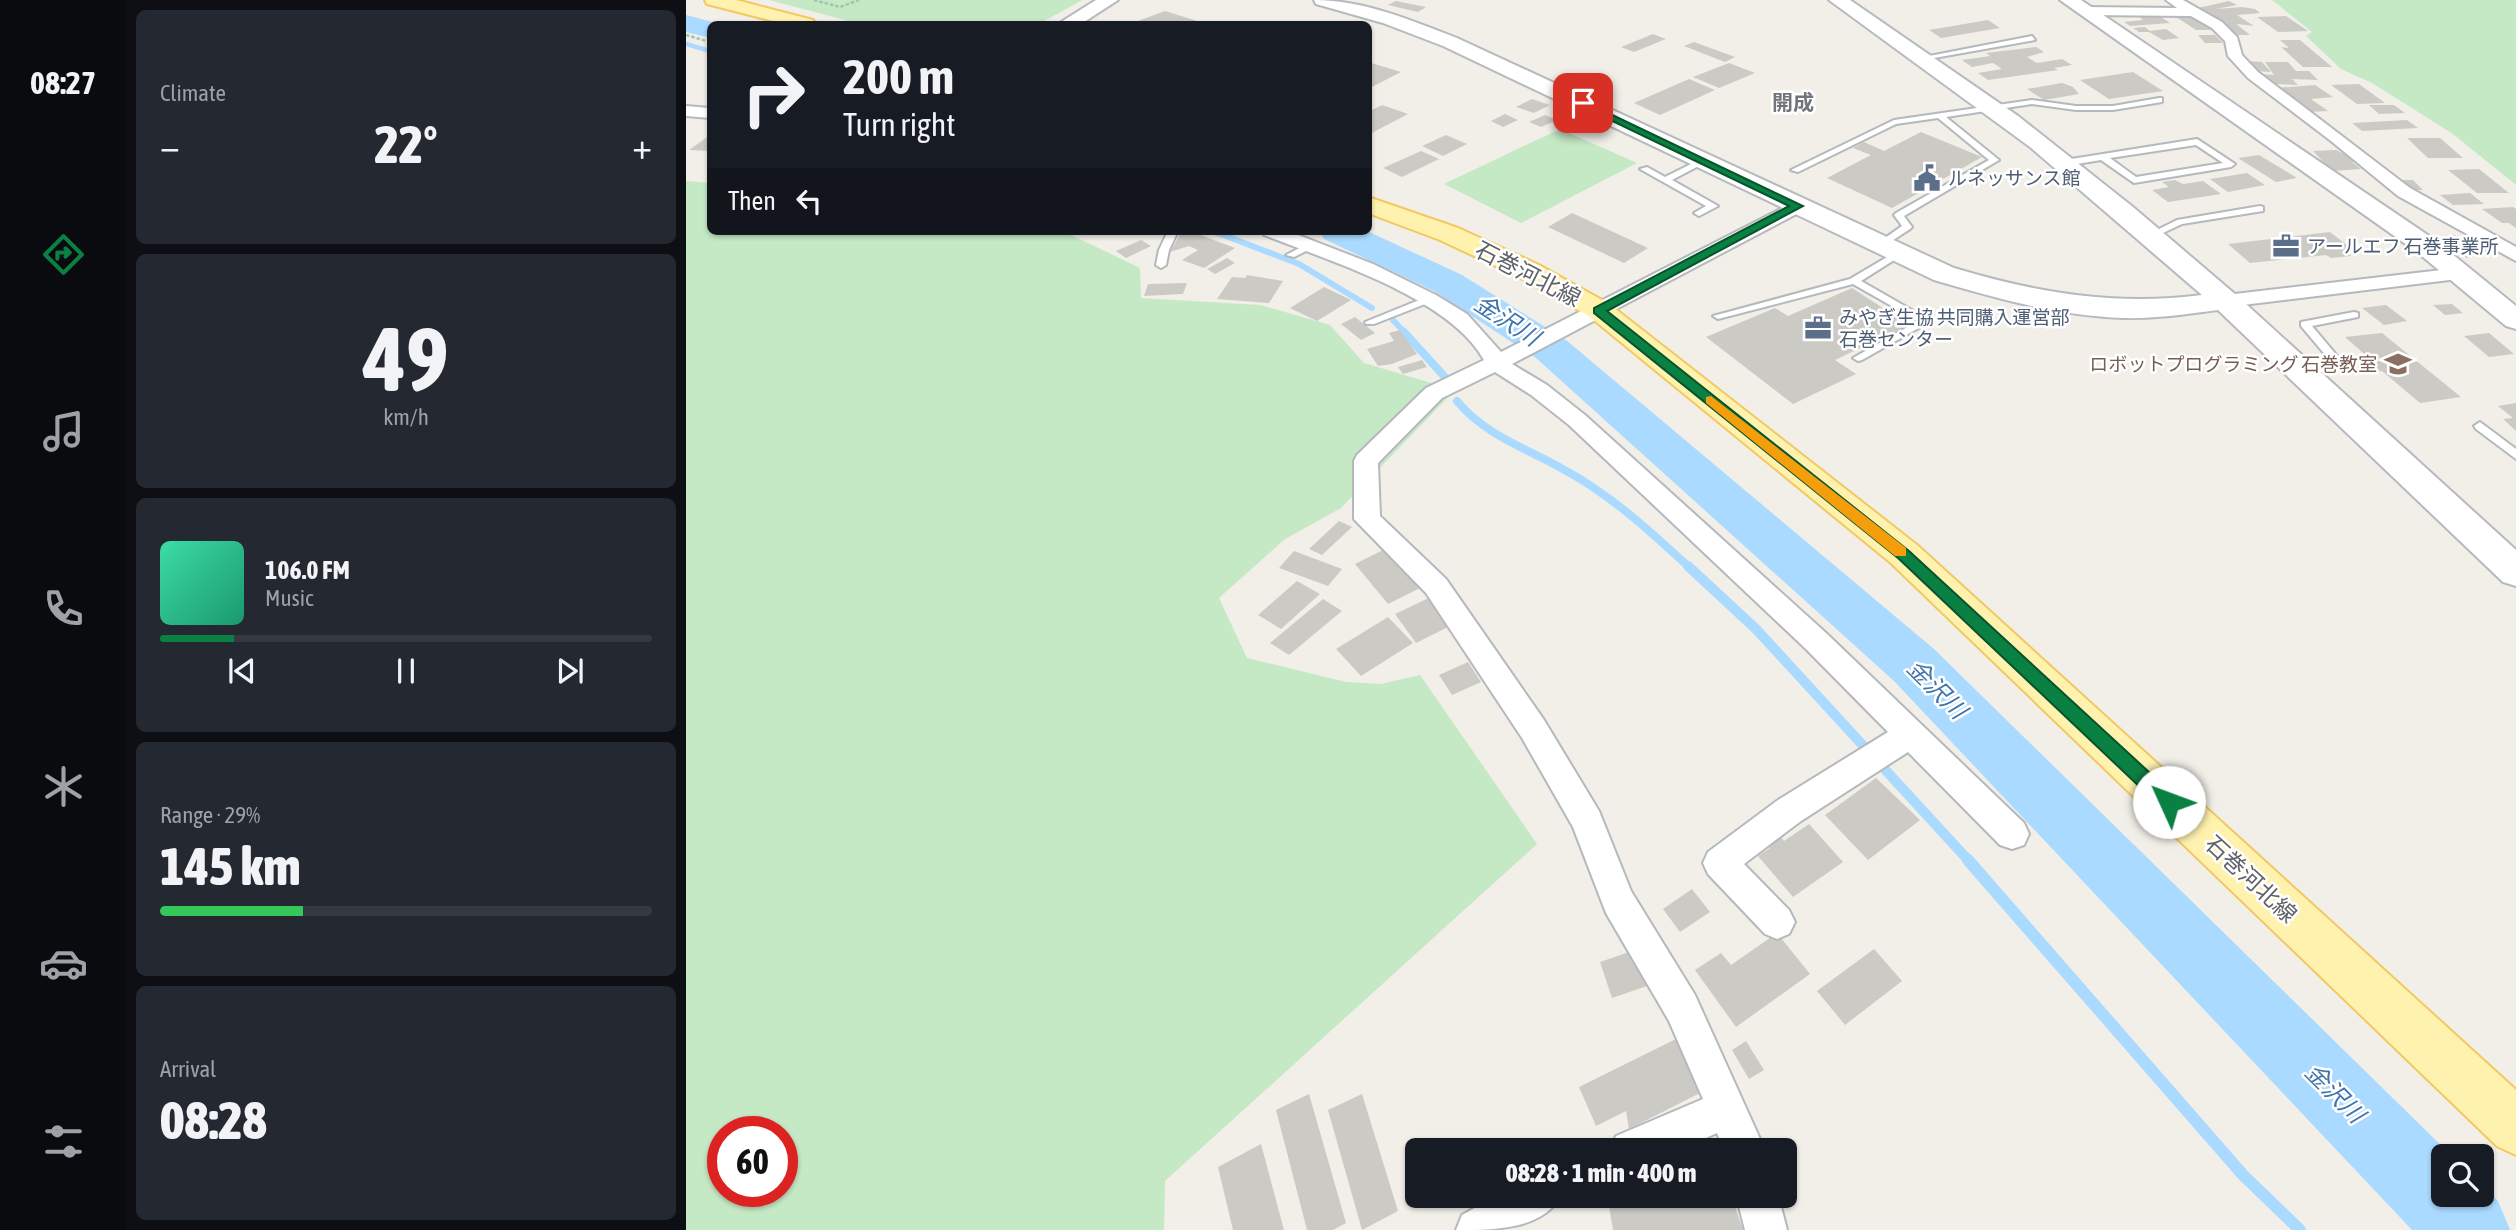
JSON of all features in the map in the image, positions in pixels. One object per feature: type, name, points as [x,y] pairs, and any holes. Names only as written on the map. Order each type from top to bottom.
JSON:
[{"type":"main road","points":[[714,0],[794,21]]},
{"type":"main road","name":"石巻河北線","points":[[1372,205],[1449,234],[1529,271],[1583,320],[1904,554],[2505,1111]]},
{"type":"street","points":[[1073,21],[1109,0]]},
{"type":"street","points":[[1838,0],[1923,58],[2064,163],[2226,301],[2516,572]]},
{"type":"street","points":[[2172,0],[2217,25],[2232,40],[2235,56],[2253,75],[2337,137],[2404,192],[2516,255]]},
{"type":"street","points":[[1334,1],[1450,42],[1890,249],[1966,281],[2044,301],[2151,309],[2459,274]]},
{"type":"street","points":[[2077,6],[2195,12]]},
{"type":"street","points":[[2077,6],[2426,246],[2516,320]]},
{"type":"street","points":[[686,111],[707,113]]},
{"type":"street","points":[[1740,1138],[1682,1008],[1618,901],[1587,821],[1533,729],[1436,586],[1367,519],[1366,461],[1434,393],[1583,320],[1798,206]]},
{"type":"street","points":[[1277,235],[1301,250],[1366,268],[1429,299],[1460,318],[1488,348],[1577,420],[1905,738],[2012,834]]},
{"type":"street","points":[[1777,922],[1720,863],[1754,833],[1864,761],[1905,738]]},
{"type":"street","points":[[1658,1138],[1727,1109]]},
{"type":"street","points":[[1477,1230],[1517,1208]]},
{"type":"street","points":[[1760,1208],[1766,1230]]},
{"type":"lane","points":[[1923,58],[2032,38]]},
{"type":"lane","points":[[1795,170],[1894,122],[2032,102],[2076,108],[2113,108],[2159,100]]},
{"type":"lane","points":[[1718,316],[1854,281],[1890,249],[1908,227],[1899,215],[1995,160],[1939,115]]},
{"type":"lane","points":[[2064,163],[2197,142],[2231,164],[2134,180],[2103,157]]},
{"type":"lane","points":[[1666,180],[1704,161]]},
{"type":"lane","points":[[1644,169],[1713,206],[1699,213]]},
{"type":"lane","points":[[2150,236],[2180,222],[2260,209]]},
{"type":"lane","points":[[1161,265],[1171,235]]},
{"type":"lane","points":[[1854,281],[1926,321],[1858,358]]},
{"type":"lane","points":[[1370,322],[1429,299]]},
{"type":"lane","points":[[2304,374],[2340,366],[2305,324],[2354,314]]},
{"type":"lane","points":[[2480,426],[2516,455]]},
{"type":"path","points":[[814,0],[840,7],[859,0]]},
{"type":"path","points":[[686,35],[707,41]]},
{"type":"green space","points":[[769,0],[1082,0],[1044,21],[849,21]]},
{"type":"green space","points":[[2272,0],[2516,0],[2516,185],[2453,134],[2372,83],[2341,69],[2306,36],[2312,32]]},
{"type":"green space","points":[[1560,129],[1637,163],[1521,223],[1444,184]]},
{"type":"green space","points":[[686,181],[707,183],[707,235],[1071,235],[1140,268],[1141,298],[1260,305],[1330,325],[1364,363],[1455,390],[1341,508],[1285,539],[1219,598],[1247,658],[1346,682],[1381,684],[1420,675],[1537,844],[1165,1181],[1164,1230],[686,1230]]},
{"type":"building","points":[[1396,1],[1426,7],[1418,12],[1388,5]]},
{"type":"building","points":[[2229,1],[2237,5],[2216,9],[2255,9],[2260,13],[2237,15],[2254,26],[2220,22],[2198,8]]},
{"type":"building","points":[[1165,11],[1197,21],[1138,21]]},
{"type":"building","points":[[2192,14],[2216,30],[2196,30],[2173,15]]},
{"type":"building","points":[[2158,15],[2170,23],[2130,26],[2124,22],[2143,20],[2139,17]]},
{"type":"building","points":[[2286,16],[2308,31],[2278,32],[2257,17]]},
{"type":"building","points":[[1988,20],[2000,28],[1941,38],[1929,30]]},
{"type":"building","points":[[2222,23],[2235,23],[2250,35],[2237,35]]},
{"type":"building","points":[[2145,27],[2150,31],[2166,29],[2179,38],[2163,40],[2149,32],[2139,32],[2133,28]]},
{"type":"building","points":[[1653,34],[1666,39],[1634,52],[1621,47]]},
{"type":"building","points":[[2198,35],[2215,35],[2223,43],[2205,43]]},
{"type":"building","points":[[2280,40],[2300,40],[2332,67],[2303,67],[2281,47],[2289,48]]},
{"type":"building","points":[[1694,42],[1735,57],[1725,62],[1684,46]]},
{"type":"building","points":[[2036,47],[2044,52],[2027,57],[2037,63],[2062,59],[2072,65],[2054,68],[2058,70],[1988,80],[1978,73],[2002,69],[1993,63],[1972,67],[1962,60],[1990,56],[1986,53]]},
{"type":"building","points":[[2248,61],[2262,62],[2271,72],[2256,71]]},
{"type":"building","points":[[2265,62],[2288,62],[2296,71],[2309,71],[2318,80],[2292,79],[2298,85],[2274,84],[2259,74],[2274,75]]},
{"type":"building","points":[[1372,63],[1401,72],[1372,87]]},
{"type":"building","points":[[1729,63],[1755,73],[1719,88],[1693,77]]},
{"type":"building","points":[[2133,72],[2163,91],[2109,99],[2080,80]]},
{"type":"building","points":[[1689,79],[1715,90],[1660,115],[1634,103]]},
{"type":"building","points":[[2062,83],[2073,87],[2079,94],[2044,100],[2027,89]]},
{"type":"building","points":[[2359,84],[2385,103],[2357,104],[2331,85]]},
{"type":"building","points":[[2315,85],[2333,97],[2311,99],[2328,111],[2308,112],[2275,88]]},
{"type":"building","points":[[1532,99],[1550,105],[1534,113],[1516,107]]},
{"type":"building","points":[[1382,105],[1408,114],[1372,133],[1372,110]]},
{"type":"building","points":[[2369,105],[2394,105],[2405,113],[2379,114]]},
{"type":"building","points":[[1505,114],[1518,120],[1503,127],[1491,121]]},
{"type":"building","points":[[1545,115],[1557,120],[1541,127],[1529,122]]},
{"type":"building","points":[[2407,120],[2418,128],[2362,131],[2352,123]]},
{"type":"building","points":[[1921,132],[1982,157],[1892,208],[1827,178],[1871,155],[1853,148],[1864,142],[1884,151]]},
{"type":"building","points":[[1446,135],[1467,144],[1443,156],[1422,146]]},
{"type":"building","points":[[707,137],[707,151],[689,150]]},
{"type":"building","points":[[2407,138],[2440,138],[2463,158],[2428,158]]},
{"type":"building","points":[[2336,150],[2359,161],[2352,162],[2361,169],[2332,171],[2313,151]]},
{"type":"building","points":[[1421,151],[1439,159],[1402,177],[1383,168]]},
{"type":"building","points":[[2259,155],[2297,178],[2276,182],[2238,158]]},
{"type":"building","points":[[2479,169],[2509,193],[2477,193],[2448,170]]},
{"type":"building","points":[[2247,173],[2265,185],[2228,192],[2210,179]]},
{"type":"building","points":[[2175,180],[2183,184],[2203,181],[2221,194],[2168,202],[2152,190],[2169,187],[2162,182]]},
{"type":"building","points":[[2398,180],[2413,180],[2423,190],[2408,190]]},
{"type":"building","points":[[2470,193],[2484,204],[2453,205],[2440,195]]},
{"type":"building","points":[[2482,209],[2516,209],[2516,228],[2509,223],[2502,223]]},
{"type":"building","points":[[1572,213],[1648,248],[1624,263],[1548,227]]},
{"type":"building","points":[[2330,232],[2352,249],[2343,250],[2351,256],[2331,258],[2326,255],[2250,263],[2228,244]]},
{"type":"building","points":[[1180,235],[1201,235],[1235,248],[1204,268],[1182,260],[1198,250],[1189,246],[1170,252]]},
{"type":"building","points":[[2454,235],[2461,239],[2469,237],[2495,251],[2467,258],[2435,240]]},
{"type":"building","points":[[1141,240],[1151,246],[1126,258],[1116,251]]},
{"type":"building","points":[[1227,258],[1235,263],[1215,274],[1207,269]]},
{"type":"building","points":[[1247,275],[1283,281],[1269,303],[1217,299],[1232,277],[1245,278]]},
{"type":"building","points":[[1187,283],[1183,294],[1144,296],[1148,284]]},
{"type":"building","points":[[1324,287],[1351,300],[1317,321],[1290,308]]},
{"type":"building","points":[[1852,288],[1909,325],[1835,360],[1856,374],[1793,404],[1706,337],[1775,308],[1788,316]]},
{"type":"building","points":[[2452,304],[2463,313],[2445,315],[2433,305]]},
{"type":"building","points":[[2386,305],[2407,321],[2384,325],[2362,308]]},
{"type":"building","points":[[1355,317],[1375,333],[1361,340],[1341,324]]},
{"type":"building","points":[[1400,330],[1417,354],[1392,364],[1378,366],[1367,349],[1394,341],[1389,333]]},
{"type":"building","points":[[2382,333],[2461,397],[2420,403],[2382,371],[2373,372],[2360,361],[2371,360],[2345,337]]},
{"type":"building","points":[[2489,333],[2514,354],[2489,357],[2464,336]]},
{"type":"building","points":[[1422,360],[1427,367],[1403,374],[1398,367]]},
{"type":"building","points":[[2516,403],[2516,431],[2503,419],[2513,418],[2498,406]]},
{"type":"building","points":[[1339,521],[1352,527],[1322,555],[1309,549]]},
{"type":"building","points":[[1387,548],[1420,588],[1388,604],[1355,564]]},
{"type":"building","points":[[1294,551],[1342,569],[1328,586],[1279,568]]},
{"type":"building","points":[[1297,581],[1320,594],[1281,629],[1258,615]]},
{"type":"building","points":[[1431,597],[1452,625],[1416,643],[1395,614]]},
{"type":"building","points":[[1323,599],[1342,611],[1289,655],[1270,643]]},
{"type":"building","points":[[1388,617],[1413,643],[1361,676],[1336,649]]},
{"type":"building","points":[[1468,662],[1481,682],[1452,695],[1439,675]]},
{"type":"building","points":[[1876,778],[1920,820],[1868,860],[1825,815]]},
{"type":"building","points":[[1809,824],[1843,862],[1793,897],[1758,856],[1770,848],[1763,840],[1776,831],[1784,841]]},
{"type":"building","points":[[1692,889],[1710,912],[1680,932],[1663,909]]},
{"type":"building","points":[[1777,933],[1810,974],[1736,1027],[1695,970],[1721,953],[1731,965]]},
{"type":"building","points":[[1641,948],[1653,984],[1612,998],[1600,962]]},
{"type":"building","points":[[1874,949],[1902,981],[1845,1025],[1817,991]]},
{"type":"building","points":[[1678,1038],[1704,1091],[1629,1129],[1626,1111],[1596,1126],[1579,1087]]},
{"type":"building","points":[[1746,1041],[1764,1070],[1749,1079],[1732,1050]]},
{"type":"building","points":[[1309,1094],[1346,1223],[1333,1230],[1307,1230],[1276,1110]]},
{"type":"building","points":[[1362,1094],[1398,1211],[1362,1230],[1328,1110]]},
{"type":"building","points":[[1261,1144],[1284,1230],[1233,1230],[1218,1167]]},
{"type":"building","points":[[1609,1208],[1735,1208],[1743,1230],[1613,1230]]},
{"type":"waterway","name":"金沢川","points":[[686,23],[707,29]]},
{"type":"waterway","points":[[686,44],[707,50]]},
{"type":"waterway","points":[[1223,235],[1299,264],[1372,308]]},
{"type":"waterway","name":"金沢川","points":[[1346,235],[1448,283],[1551,349],[1914,665],[2469,1230]]},
{"type":"waterway","points":[[1393,320],[1406,334]]},
{"type":"waterway","points":[[1404,332],[1444,376]]},
{"type":"waterway","points":[[1457,401],[1492,431],[1579,478],[1613,501],[1690,568]]},
{"type":"waterway","points":[[1688,566],[1756,629],[1969,861]]},
{"type":"waterway","points":[[1968,860],[2243,1175],[2300,1230]]},
{"type":"slow traffic","points":[[1711,400],[1901,552]]},
{"type":"place","name":"ルネッサンス館","points":[[1927,178]]},
{"type":"place","name":"アールエフ 石巻事業所","points":[[2286,246]]},
{"type":"place","name":"みやぎ生協 共同購入運営部 石巻センター","points":[[1818,328]]},
{"type":"place","name":"ロボットプログラミング 石巻教室","points":[[2398,364]]},
{"type":"district","name":"開成","points":[[1793,102]]},
{"type":"route","points":[[1583,103],[1798,206],[1599,310],[1904,554],[2169,802]]}]
